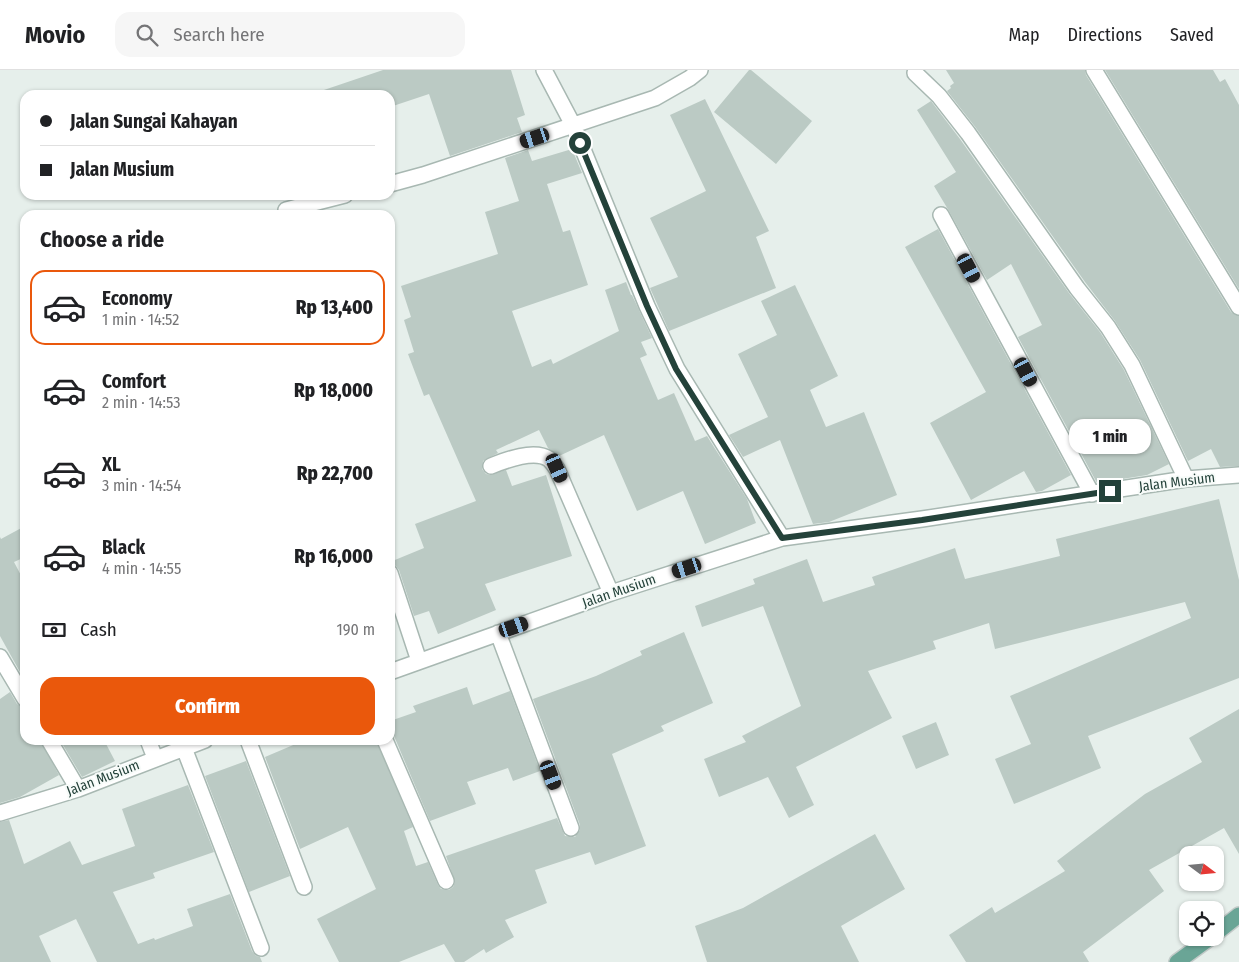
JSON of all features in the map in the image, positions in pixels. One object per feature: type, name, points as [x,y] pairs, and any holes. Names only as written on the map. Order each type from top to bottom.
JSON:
[{"type":"main road","points":[[1224,927],[1239,916]]},
{"type":"main road","points":[[1177,962],[1199,946]]},
{"type":"street","points":[[544,70],[573,125],[647,306],[676,369],[782,538]]},
{"type":"street","points":[[395,183],[655,98],[690,78],[700,70]]},
{"type":"street","points":[[1094,70],[1239,307]]},
{"type":"street","points":[[914,73],[939,96],[968,133],[1076,288],[1108,327],[1132,365],[1186,479]]},
{"type":"street","points":[[286,210],[325,200]]},
{"type":"street","points":[[941,215],[1092,494]]},
{"type":"street","points":[[491,466],[515,457],[533,455],[548,459],[557,468],[611,593]]},
{"type":"street","name":"Jalan Musium","points":[[395,670],[611,593],[782,538],[922,520],[1186,479],[1239,475]]},
{"type":"street","points":[[395,588],[419,661]]},
{"type":"street","points":[[498,633],[571,828]]},
{"type":"street","points":[[0,657],[20,691]]},
{"type":"street","points":[[52,745],[78,789]]},
{"type":"street","points":[[150,745],[155,758]]},
{"type":"street","name":"Jalan Musium","points":[[0,813],[78,789],[192,745]]},
{"type":"street","points":[[250,745],[304,887]]},
{"type":"street","points":[[387,745],[446,881]]},
{"type":"street","points":[[184,748],[261,948]]},
{"type":"building","points":[[383,70],[511,70],[525,115],[517,118],[522,132],[450,156],[429,94],[395,105],[395,90],[324,90]]},
{"type":"building","points":[[749,70],[812,121],[776,164],[714,112]]},
{"type":"building","points":[[946,70],[1085,70],[1086,75],[1231,312],[1239,316],[1239,466],[1220,467],[1211,449],[1188,461],[1140,360],[1115,321],[1085,282],[976,128],[947,91],[954,83]]},
{"type":"building","points":[[1105,70],[1213,70],[1220,82],[1225,79],[1239,105],[1239,289]]},
{"type":"building","points":[[705,99],[769,231],[756,237],[776,288],[669,331],[650,288],[678,277],[650,218],[706,191],[670,115]]},
{"type":"building","points":[[931,101],[1069,293],[1100,332],[1124,370],[1169,464],[1147,475],[1097,483],[1018,337],[1042,325],[1011,264],[987,280],[934,186],[956,172],[917,110]]},
{"type":"building","points":[[572,149],[582,173],[547,184],[563,232],[570,230],[588,285],[512,311],[532,367],[551,359],[553,364],[619,331],[605,290],[626,282],[652,338],[641,342],[647,355],[640,358],[658,400],[674,393],[695,441],[707,436],[747,499],[756,523],[705,544],[683,491],[637,511],[604,435],[559,456],[548,448],[539,430],[496,450],[498,453],[483,461],[482,469],[486,474],[490,475],[506,470],[512,486],[546,475],[572,556],[485,584],[496,610],[438,634],[429,611],[414,616],[399,570],[395,566],[395,560],[424,548],[415,524],[476,501],[429,394],[424,396],[408,354],[414,352],[404,320],[411,317],[401,286],[498,254],[485,212],[519,201],[505,158],[528,150],[532,161]]},
{"type":"building","points":[[938,229],[1071,475],[1042,491],[1036,492],[1024,471],[971,500],[930,423],[986,392],[905,247]]},
{"type":"building","points":[[795,285],[838,376],[810,390],[826,427],[864,412],[897,495],[829,522],[813,524],[780,440],[743,457],[729,435],[768,417],[738,354],[777,335],[761,301]]},
{"type":"building","points":[[1219,499],[1239,580],[1239,678],[1088,736],[1101,768],[1014,804],[995,759],[1031,744],[1010,696],[1191,618],[1185,602],[995,649],[989,623],[933,641],[936,649],[868,671],[892,718],[796,767],[814,805],[789,818],[768,777],[719,797],[704,759],[746,742],[742,736],[801,706],[763,606],[702,627],[695,606],[755,584],[753,579],[807,559],[823,602],[875,585],[872,577],[955,548],[965,579],[1060,556],[1056,539]]},
{"type":"building","points":[[20,529],[20,559],[14,562],[20,573],[20,672],[0,636],[0,537],[1,539]]},
{"type":"building","points":[[684,632],[713,703],[661,726],[664,731],[612,754],[646,846],[595,865],[590,852],[535,870],[547,903],[505,920],[514,937],[486,953],[484,949],[464,962],[455,962],[444,944],[399,962],[339,962],[317,919],[376,889],[348,827],[300,849],[265,757],[293,745],[378,745],[413,827],[404,831],[416,866],[428,862],[441,889],[449,890],[455,882],[446,856],[557,818],[565,836],[575,837],[580,830],[580,825],[533,699],[596,676],[642,655],[640,651]]},
{"type":"building","points":[[467,687],[473,705],[510,691],[540,771],[513,781],[508,768],[467,782],[476,804],[430,821],[395,738],[395,719],[416,712],[413,706]]},
{"type":"building","points":[[10,692],[17,704],[20,706],[20,745],[43,745],[59,775],[20,797],[0,803],[0,699]]},
{"type":"building","points":[[1239,709],[1239,854],[1224,828],[1192,846],[1179,846],[1179,853],[1149,870],[1164,891],[1083,952],[1089,962],[966,962],[949,935],[992,907],[995,913],[1065,871],[1057,861],[1145,794],[1202,762],[1189,738]]},
{"type":"building","points":[[936,722],[949,755],[916,769],[902,736]]},
{"type":"building","points":[[63,745],[107,745],[115,761],[82,777]]},
{"type":"building","points":[[246,761],[290,876],[249,892],[205,776]]},
{"type":"building","points":[[188,785],[214,852],[153,873],[155,878],[113,892],[138,944],[193,926],[187,909],[230,894],[252,951],[256,956],[260,957],[262,962],[97,962],[76,919],[39,936],[51,962],[0,962],[0,822],[9,820],[24,864],[70,841],[82,865],[135,846],[122,809]]},
{"type":"building","points":[[875,834],[905,889],[841,926],[859,962],[707,962],[695,926],[743,908]]},
{"type":"route","points":[[580,143],[647,306],[676,369],[782,538],[922,520],[1110,491]]}]
